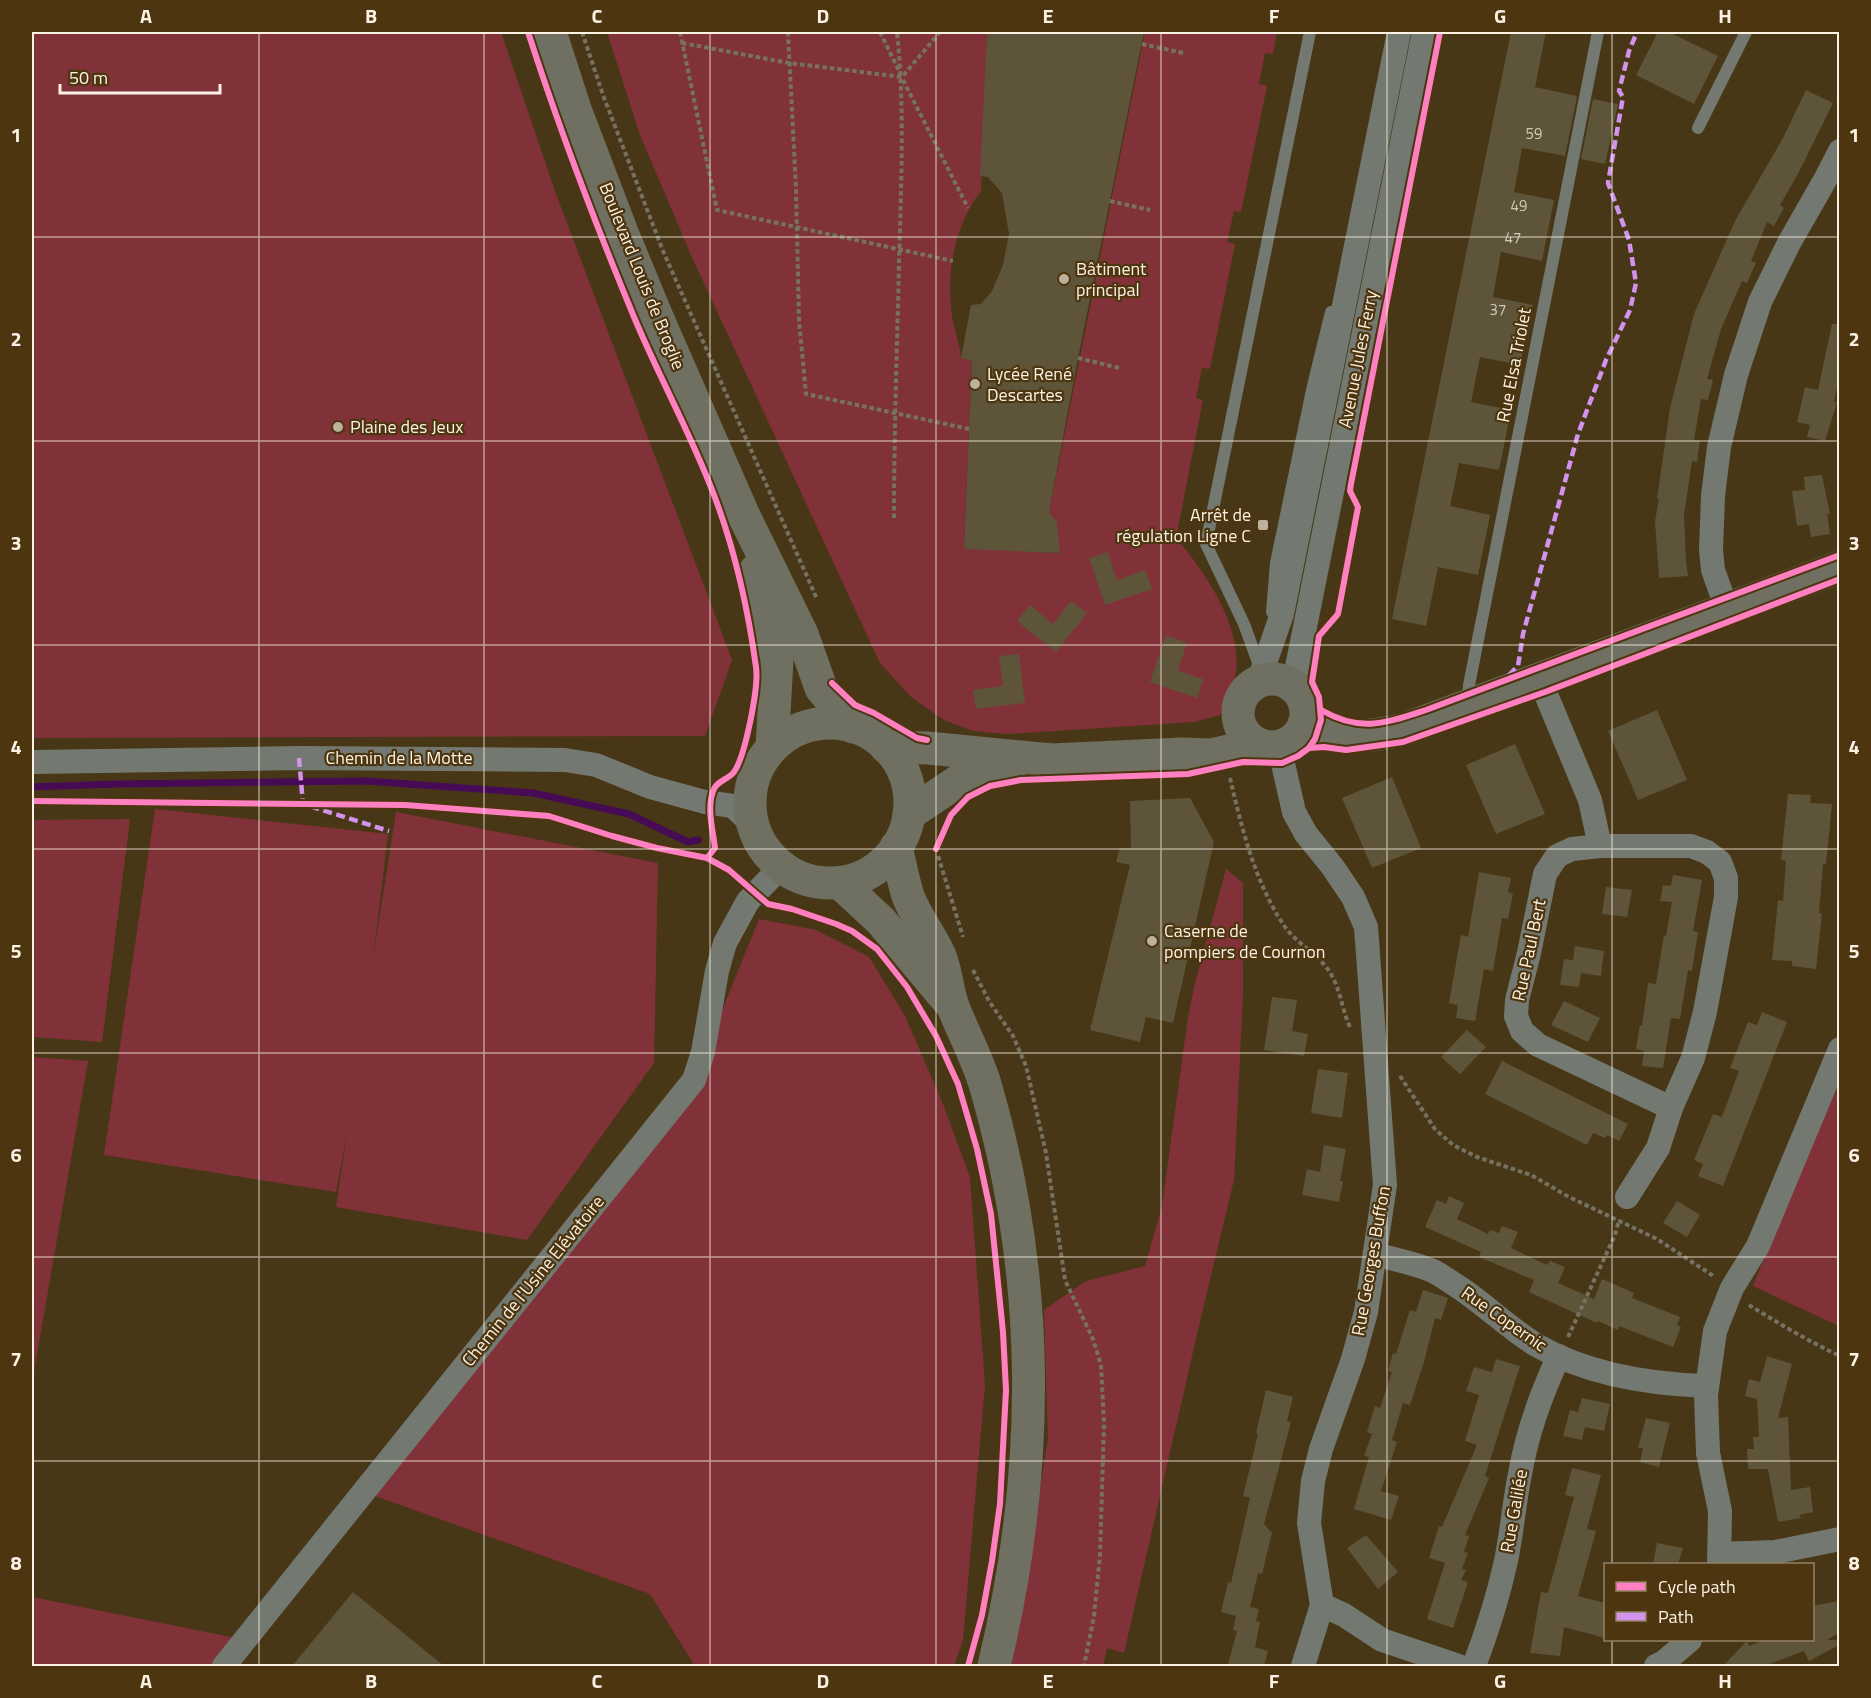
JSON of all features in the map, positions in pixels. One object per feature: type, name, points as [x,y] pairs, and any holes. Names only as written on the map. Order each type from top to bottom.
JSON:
[{"type":"main road","name":"Boulevard Louis de Broglie","points":[[550,32],[576,112],[621,230],[744,516],[802,634],[821,688],[853,727]]},
{"type":"main road","name":"Boulevard Louis de Broglie","points":[[744,516],[777,660],[772,747]]},
{"type":"main road","points":[[1304,725],[1338,735],[1355,737],[1380,736],[1406,729],[1839,567]]},
{"type":"main road","points":[[1182,754],[1208,742],[1259,737],[1293,740],[1304,725],[1305,704],[1293,687],[1277,680],[1259,677],[1244,694],[1240,702],[1259,737]]},
{"type":"main road","points":[[831,724],[853,727],[865,732],[886,747],[896,759],[905,778],[909,814],[902,837],[888,858],[872,871],[854,880],[840,883],[809,880],[794,875],[781,867],[763,848],[752,824],[750,804],[752,784],[760,765],[772,747],[796,731],[810,726],[831,724]]},
{"type":"main road","points":[[909,814],[969,774],[1052,760],[1182,754],[1211,755],[1259,737]]},
{"type":"main road","points":[[886,747],[928,748],[1052,760]]},
{"type":"main road","points":[[896,847],[909,897],[941,958],[953,1007],[972,1046],[1003,1150],[1016,1216],[1029,1338],[1028,1446],[1020,1532],[1005,1619],[994,1666]]},
{"type":"main road","points":[[840,883],[881,921],[953,1007]]},
{"type":"street","name":"Avenue Jules Ferry","points":[[1259,677],[1282,614],[1399,32]]},
{"type":"street","name":"Avenue Jules Ferry","points":[[1293,687],[1424,32]]},
{"type":"street","points":[[1727,609],[1713,570],[1711,550],[1713,496],[1719,447],[1736,375],[1760,302],[1839,151]]},
{"type":"street","points":[[1540,680],[1590,800],[1600,846]]},
{"type":"street","name":"Rue Georges Buffon","points":[[1259,737],[1305,834],[1332,866],[1353,897],[1365,927],[1385,1185],[1366,1312],[1338,1404],[1321,1449],[1313,1481],[1308,1523],[1322,1605]]},
{"type":"street","name":"Chemin de la Motte","points":[[32,762],[299,758],[565,760],[596,765],[650,787],[705,802],[733,806],[752,824]]},
{"type":"street","name":"Rue Paul Bert","points":[[1623,1209],[1658,1149],[1671,1108],[1693,1058],[1705,1012],[1726,897],[1726,878],[1720,862],[1707,852],[1691,846],[1600,846],[1572,849],[1557,856],[1545,874],[1517,1000],[1516,1016],[1522,1031],[1538,1045],[1671,1108]]},
{"type":"street","name":"Chemin de l'Usine Elévatoire","points":[[224,1666],[694,1080],[704,1052],[717,971],[725,943],[748,901],[781,867]]},
{"type":"street","points":[[1839,1049],[1758,1246],[1732,1288],[1715,1331],[1706,1386],[1708,1453],[1720,1511],[1719,1559],[1775,1552],[1839,1539]]},
{"type":"street","name":"Rue Copernic","points":[[1376,1254],[1435,1272],[1480,1301],[1537,1345],[1559,1356],[1620,1376],[1667,1385],[1706,1386]]},
{"type":"street","name":"Rue Galilée","points":[[1474,1666],[1492,1617],[1506,1562],[1529,1431],[1559,1356]]},
{"type":"street","points":[[1304,1666],[1322,1605],[1344,1615],[1382,1640],[1459,1666]]},
{"type":"street","points":[[1656,1666],[1665,1662],[1689,1641]]},
{"type":"lane","points":[[1259,677],[1238,614],[1206,544],[1310,32]]},
{"type":"lane","points":[[1270,647],[1276,563],[1312,390],[1338,282],[1389,32]]},
{"type":"lane","name":"Rue Elsa Triolet","points":[[1469,706],[1467,694],[1598,32]]},
{"type":"lane","points":[[1698,128],[1746,32]]},
{"type":"path","points":[[582,32],[610,115],[663,251],[817,600]]},
{"type":"path","points":[[680,32],[717,210],[953,261]]},
{"type":"path","points":[[788,32],[799,320],[806,394],[969,429]]},
{"type":"path","points":[[880,32],[968,208]]},
{"type":"path","points":[[894,519],[902,77],[897,32]]},
{"type":"path","points":[[902,77],[940,32]]},
{"type":"path","points":[[682,43],[789,63],[902,77]]},
{"type":"path","points":[[1142,44],[1183,53]]},
{"type":"path","points":[[1110,201],[1150,210]]},
{"type":"path","points":[[1078,358],[1119,368]]},
{"type":"path","points":[[1223,752],[1239,817],[1259,878],[1273,907],[1299,944],[1324,963],[1340,994],[1343,1012],[1352,1030],[1391,1063],[1435,1129],[1453,1144],[1477,1157],[1531,1175],[1569,1197],[1623,1209],[1657,1239],[1732,1288],[1750,1306],[1839,1356]]},
{"type":"path","points":[[939,840],[936,849],[964,941]]},
{"type":"path","points":[[970,960],[989,1001],[1013,1036],[1026,1066],[1046,1153],[1065,1280],[1093,1339],[1101,1365],[1104,1424],[1100,1555],[1094,1616],[1084,1666]]},
{"type":"path","points":[[1559,1356],[1615,1235],[1623,1209]]},
{"type":"shaded area","name":"Plaine des Jeux","points":[[32,32],[501,32],[556,194],[732,660],[705,736],[32,738]]},
{"type":"shaded area","name":"Lycée René Descartes","points":[[607,32],[987,32],[981,191],[964,219],[958,235],[950,283],[952,316],[961,358],[972,361],[964,548],[1059,553],[1057,522],[1049,512],[1145,32],[1277,32],[1273,54],[1265,53],[1259,84],[1267,86],[1241,212],[1234,211],[1227,242],[1235,244],[1210,369],[1202,368],[1196,398],[1203,400],[1176,538],[1209,582],[1227,618],[1233,636],[1236,671],[1220,715],[1194,722],[1007,734],[973,731],[944,720],[911,697],[880,663],[691,255],[640,135]]},
{"type":"shaded area","points":[[155,809],[388,834],[373,959],[396,812],[658,863],[654,1063],[527,1240],[336,1207],[347,1133],[336,1192],[104,1155]]},
{"type":"shaded area","points":[[130,819],[102,1042],[32,1037],[32,820]]},
{"type":"shaded area","points":[[1226,869],[1243,883],[1243,995],[1234,1180],[1124,1653],[1107,1648],[1103,1666],[1011,1666],[1048,1439],[1044,1310],[1086,1281],[1145,1266],[1162,1206],[1188,1017]]},
{"type":"shaded area","points":[[759,919],[816,930],[869,957],[905,1016],[941,1099],[970,1177],[985,1385],[963,1640],[954,1666],[695,1666],[650,1594],[364,1492],[694,1080]]},
{"type":"shaded area","points":[[32,1057],[88,1061],[32,1383]]},
{"type":"shaded area","points":[[1839,1073],[1839,1326],[1753,1286]]},
{"type":"shaded area","points":[[32,1597],[236,1638],[212,1666],[32,1666]]},
{"type":"building","points":[[987,32],[1144,32],[1049,512],[1057,522],[1060,553],[964,549],[972,361],[961,358],[971,305],[981,304],[992,291],[1003,265],[1009,234],[1002,193],[988,177],[980,176]]},
{"type":"building","points":[[1511,32],[1546,32],[1535,87],[1577,96],[1565,156],[1522,148],[1514,192],[1554,200],[1542,261],[1501,252],[1493,297],[1533,305],[1520,365],[1480,357],[1471,402],[1511,410],[1499,470],[1459,463],[1450,506],[1490,515],[1478,575],[1438,567],[1426,626],[1392,619]]},
{"type":"building","points":[[1658,32],[1669,32],[1718,56],[1694,104],[1636,75]]},
{"type":"building","points":[[1806,90],[1833,103],[1780,205],[1784,208],[1774,226],[1767,222],[1751,261],[1756,263],[1747,283],[1742,281],[1721,329],[1707,379],[1713,380],[1708,400],[1701,399],[1694,440],[1700,441],[1697,462],[1692,461],[1684,515],[1688,576],[1659,578],[1655,521],[1659,499],[1657,499],[1670,408],[1694,314],[1735,221],[1783,138]]},
{"type":"building","points":[[1593,99],[1618,104],[1605,164],[1581,159]]},
{"type":"building","points":[[1832,324],[1839,324],[1839,378],[1834,402],[1837,402],[1825,441],[1807,437],[1810,425],[1797,422],[1805,387],[1818,390]]},
{"type":"building","points":[[1822,475],[1830,514],[1827,514],[1830,534],[1811,537],[1809,524],[1797,526],[1792,491],[1805,490],[1804,477]]},
{"type":"building","points":[[1108,552],[1117,580],[1145,570],[1152,589],[1105,605],[1089,558]]},
{"type":"building","points":[[1071,601],[1087,613],[1056,652],[1017,621],[1030,605],[1053,624]]},
{"type":"building","points":[[1166,635],[1187,643],[1178,671],[1203,679],[1197,698],[1150,682]]},
{"type":"building","points":[[1019,654],[1025,703],[976,709],[973,690],[1003,686],[999,656]]},
{"type":"building","points":[[1657,710],[1687,780],[1638,800],[1608,731]]},
{"type":"building","points":[[1515,744],[1545,814],[1496,834],[1466,765]]},
{"type":"building","points":[[1392,777],[1421,848],[1372,868],[1342,798]]},
{"type":"building","points":[[1788,794],[1811,795],[1810,803],[1832,804],[1826,864],[1823,864],[1819,913],[1822,914],[1816,969],[1792,966],[1792,961],[1772,960],[1778,900],[1783,901],[1786,861],[1781,860]]},
{"type":"building","name":"Caserne de pompiers de Cournon","points":[[1190,798],[1214,842],[1173,1023],[1146,1017],[1140,1042],[1090,1030],[1130,865],[1116,862],[1120,848],[1131,848],[1130,801]]},
{"type":"building","points":[[1479,872],[1511,878],[1508,892],[1513,894],[1508,919],[1502,918],[1493,971],[1484,969],[1475,1021],[1456,1018],[1458,1005],[1449,1003],[1461,935],[1468,937]]},
{"type":"building","points":[[1673,875],[1702,880],[1693,931],[1698,932],[1692,971],[1688,970],[1680,1019],[1671,1018],[1663,1068],[1642,1066],[1644,1051],[1636,1049],[1640,1025],[1642,1026],[1648,983],[1656,984],[1672,902],[1660,901],[1663,885],[1671,886]]},
{"type":"building","points":[[1606,887],[1632,890],[1627,917],[1602,914]]},
{"type":"building","points":[[1575,946],[1604,951],[1601,976],[1581,973],[1579,987],[1560,985],[1564,959],[1573,960]]},
{"type":"building","points":[[1272,997],[1297,1000],[1292,1031],[1308,1034],[1304,1056],[1264,1050]]},
{"type":"building","points":[[1564,1001],[1600,1018],[1588,1042],[1551,1025]]},
{"type":"building","points":[[1762,1012],[1787,1022],[1723,1186],[1698,1176],[1703,1164],[1694,1160],[1713,1114],[1722,1117],[1739,1071],[1730,1068],[1748,1022],[1757,1025]]},
{"type":"building","points":[[1467,1030],[1486,1047],[1460,1074],[1441,1057]]},
{"type":"building","points":[[1502,1061],[1628,1124],[1619,1141],[1607,1135],[1605,1138],[1593,1133],[1587,1145],[1485,1094]]},
{"type":"building","points":[[1318,1069],[1348,1073],[1342,1118],[1311,1113]]},
{"type":"building","points":[[1324,1145],[1346,1149],[1339,1202],[1302,1195],[1307,1169],[1320,1172]]},
{"type":"building","points":[[1449,1196],[1464,1203],[1457,1219],[1488,1234],[1490,1230],[1499,1233],[1502,1226],[1518,1232],[1511,1248],[1547,1265],[1550,1261],[1565,1267],[1558,1283],[1594,1299],[1602,1279],[1634,1293],[1632,1298],[1680,1317],[1677,1325],[1681,1327],[1673,1347],[1619,1326],[1618,1330],[1598,1321],[1597,1323],[1529,1292],[1534,1280],[1479,1257],[1481,1252],[1425,1227],[1437,1200],[1446,1204]]},
{"type":"building","points":[[1677,1201],[1700,1215],[1687,1237],[1663,1223]]},
{"type":"building","points":[[1423,1290],[1448,1298],[1441,1320],[1435,1318],[1410,1405],[1403,1403],[1392,1440],[1397,1442],[1381,1491],[1399,1496],[1391,1520],[1354,1509],[1369,1457],[1364,1456],[1372,1434],[1367,1432],[1375,1406],[1380,1408],[1392,1372],[1388,1371],[1393,1353],[1396,1354],[1410,1310],[1416,1312]]},
{"type":"building","points":[[1767,1356],[1792,1364],[1778,1418],[1788,1417],[1791,1490],[1810,1487],[1813,1512],[1799,1515],[1801,1518],[1778,1522],[1768,1469],[1748,1469],[1747,1449],[1754,1449],[1753,1437],[1759,1437],[1757,1399],[1745,1396],[1749,1379],[1760,1382]]},
{"type":"building","points":[[1496,1359],[1520,1366],[1485,1476],[1489,1478],[1465,1535],[1469,1536],[1464,1552],[1468,1553],[1462,1569],[1466,1570],[1461,1580],[1468,1582],[1453,1628],[1427,1619],[1445,1563],[1429,1558],[1439,1526],[1442,1527],[1477,1445],[1465,1441],[1479,1395],[1466,1391],[1474,1367],[1492,1372]]},
{"type":"building","points":[[1266,1390],[1293,1397],[1287,1421],[1291,1422],[1264,1524],[1272,1533],[1262,1574],[1258,1573],[1250,1607],[1259,1609],[1256,1621],[1260,1622],[1255,1647],[1268,1651],[1264,1666],[1237,1666],[1228,1664],[1237,1631],[1233,1630],[1236,1616],[1221,1612],[1228,1582],[1231,1583],[1250,1498],[1243,1496]]},
{"type":"building","points":[[1582,1398],[1610,1404],[1604,1431],[1585,1427],[1582,1440],[1563,1436],[1570,1410],[1578,1412]]},
{"type":"building","points":[[1646,1418],[1670,1423],[1659,1467],[1640,1462],[1643,1448],[1638,1448]]},
{"type":"building","points":[[1572,1468],[1601,1475],[1587,1529],[1596,1531],[1578,1596],[1604,1603],[1604,1638],[1564,1627],[1560,1656],[1530,1653],[1541,1592],[1548,1593],[1574,1497],[1565,1495]]},
{"type":"building","points":[[1366,1535],[1398,1572],[1378,1589],[1347,1548]]},
{"type":"building","points":[[1657,1543],[1683,1548],[1678,1563],[1653,1563]]},
{"type":"building","points":[[353,1592],[444,1666],[292,1666]]},
{"type":"building","points":[[1839,1601],[1839,1633],[1827,1640],[1839,1640],[1839,1645],[1809,1661],[1804,1651],[1764,1666],[1723,1666],[1747,1641],[1749,1646],[1762,1641],[1814,1641],[1814,1606]]},
{"type":"waterway","points":[[32,787],[366,781],[533,793],[629,814],[688,842],[698,840]]},
{"type":"marked path","points":[[1509,675],[1518,666],[1523,634],[1578,434],[1606,360],[1630,310],[1636,283],[1629,240],[1608,183],[1623,97],[1619,91],[1629,51],[1637,32]]},
{"type":"marked path","points":[[299,758],[303,804],[389,831]]},
{"type":"cycle path","points":[[528,32],[591,211],[644,339],[714,495],[745,602],[756,667],[753,705],[747,737],[738,764],[734,772],[716,786],[712,796],[710,803],[715,848],[707,858]]},
{"type":"cycle path","points":[[936,849],[951,815],[968,797],[990,786],[1021,780],[1188,774],[1243,762],[1282,763],[1298,756],[1309,748],[1315,739],[1321,720],[1319,697],[1312,682],[1319,636],[1338,614],[1358,507],[1350,491],[1351,484],[1440,32]]},
{"type":"cycle path","points":[[1321,710],[1349,722],[1361,724],[1398,719],[1840,555]]},
{"type":"cycle path","points":[[1309,748],[1324,747],[1346,750],[1403,742],[1545,692],[1840,579]]},
{"type":"cycle path","points":[[832,683],[855,705],[874,713],[917,738],[927,740]]},
{"type":"cycle path","points":[[32,801],[405,805],[549,816],[657,848],[707,858],[729,870],[768,904],[792,909],[836,924],[852,931],[877,949],[907,987],[936,1036],[958,1084],[977,1149],[991,1214],[1003,1332],[1006,1390],[1000,1504],[982,1615],[968,1666]]},
{"type":"place","name":"Bâtiment principal","points":[[1064,279]]},
{"type":"place","name":"Lycée René Descartes","points":[[975,384]]},
{"type":"place","name":"Plaine des Jeux","points":[[338,427]]},
{"type":"place","name":"Arrêt de régulation Ligne C","points":[[1263,525]]},
{"type":"place","name":"Caserne de pompiers de Cournon","points":[[1152,941]]}]
